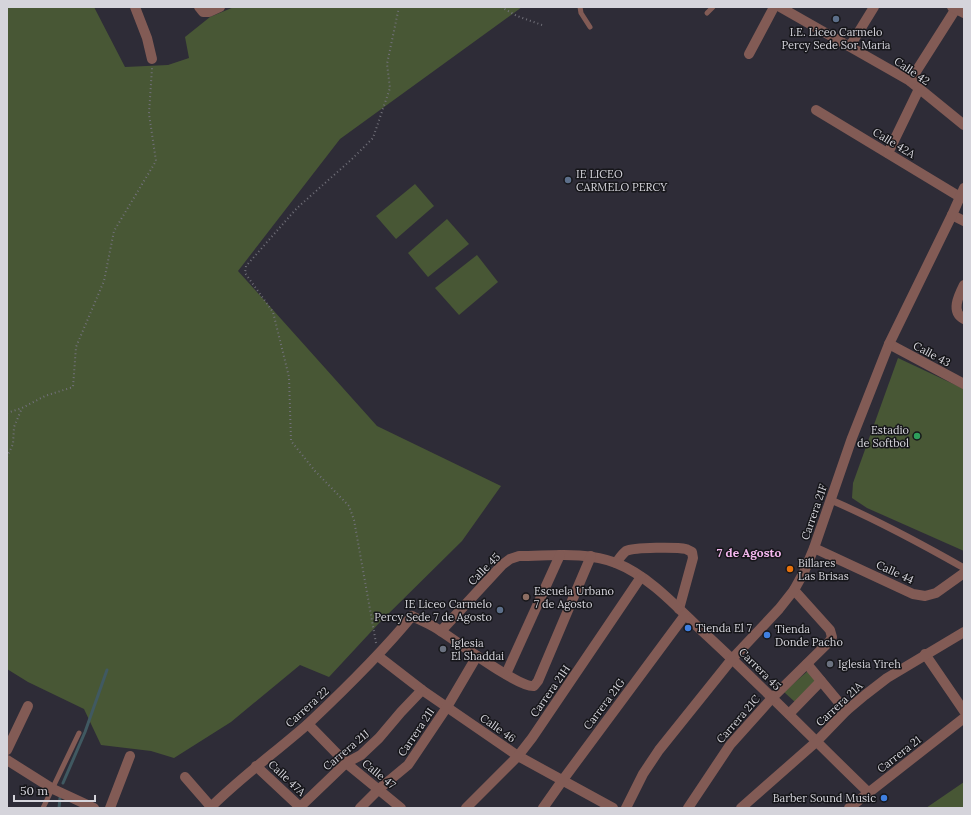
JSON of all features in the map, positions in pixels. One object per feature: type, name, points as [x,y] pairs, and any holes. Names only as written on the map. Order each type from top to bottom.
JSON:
[{"type":"street","points":[[135,7],[147,38],[152,59]]},
{"type":"street","points":[[201,10],[209,12],[220,7]]},
{"type":"street","points":[[749,54],[774,7]]},
{"type":"street","name":"Calle 42","points":[[780,7],[910,81],[964,125]]},
{"type":"street","points":[[850,46],[874,7]]},
{"type":"street","points":[[910,81],[957,9]]},
{"type":"street","points":[[888,153],[919,89]]},
{"type":"street","name":"Calle 42A","points":[[816,110],[888,153],[962,193]]},
{"type":"street","name":"Carrera 21F","points":[[626,808],[643,774],[659,750],[732,659],[779,609],[794,590],[804,572],[814,548],[854,432],[889,344],[962,193]]},
{"type":"street","points":[[952,215],[964,221]]},
{"type":"street","points":[[964,285],[957,300],[956,308],[961,317],[964,319]]},
{"type":"street","name":"Calle 43","points":[[889,344],[964,384]]},
{"type":"street","points":[[831,500],[913,538],[964,568]]},
{"type":"street","points":[[616,563],[626,551],[641,548],[685,549],[692,552],[693,558],[682,612]]},
{"type":"street","name":"Calle 44","points":[[814,548],[913,594],[925,596],[936,592],[964,573]]},
{"type":"street","points":[[506,674],[560,555]]},
{"type":"street","name":"Carrera 45","points":[[510,559],[519,556],[591,556],[616,563],[641,577],[661,591],[869,793]]},
{"type":"street","points":[[441,631],[506,674],[529,687],[534,686],[538,681],[591,556]]},
{"type":"street","name":"Calle 45","points":[[441,631],[502,565],[510,559]]},
{"type":"street","name":"Carrera 21H","points":[[466,808],[518,756],[577,673],[641,577]]},
{"type":"street","name":"Carrera 21C","points":[[688,808],[730,745],[772,698],[829,642],[832,637],[830,630],[794,590]]},
{"type":"street","name":"Carrera 21G","points":[[543,808],[682,612]]},
{"type":"street","name":"Carrera 22","points":[[211,808],[256,766],[308,724],[378,656],[412,616],[441,631]]},
{"type":"street","name":"Carrera 21A","points":[[741,808],[816,742],[846,711],[887,678],[964,632]]},
{"type":"street","points":[[925,654],[964,711]]},
{"type":"street","name":"Calle 46","points":[[378,656],[422,690],[518,756],[612,808]]},
{"type":"street","name":"Carrera 21I","points":[[360,808],[379,789],[408,765],[447,707],[477,656]]},
{"type":"street","points":[[807,664],[846,711]]},
{"type":"street","points":[[789,714],[821,681]]},
{"type":"street","name":"Carrera 21J","points":[[300,808],[346,762],[361,755],[379,738],[422,690]]},
{"type":"street","points":[[7,750],[28,706]]},
{"type":"street","name":"Carrera 21","points":[[849,808],[964,718]]},
{"type":"street","name":"Calle 47","points":[[308,724],[346,762],[401,808]]},
{"type":"street","points":[[110,808],[130,756]]},
{"type":"street","points":[[7,760],[53,789],[94,808]]},
{"type":"street","name":"Calle 47A","points":[[256,766],[300,808]]},
{"type":"street","points":[[185,777],[211,808]]},
{"type":"lane","points":[[580,7],[581,13],[590,27]]},
{"type":"lane","points":[[707,13],[713,7]]},
{"type":"lane","points":[[43,808],[79,733]]},
{"type":"path","points":[[378,656],[354,520],[349,506],[316,471],[291,441],[289,377],[273,312],[245,272],[246,266],[297,208],[352,159],[373,138],[390,88],[387,64],[399,7]]},
{"type":"path","points":[[501,7],[517,16],[542,25]]},
{"type":"path","points":[[7,413],[22,408],[45,396],[73,387],[76,347],[104,281],[114,231],[156,161],[149,114],[152,59]]},
{"type":"path","points":[[7,457],[13,444],[14,427],[22,408]]},
{"type":"green space","points":[[7,7],[94,7],[125,67],[168,65],[189,58],[185,37],[210,17],[234,7],[522,7],[340,139],[238,271],[377,426],[501,486],[462,541],[381,621],[329,677],[300,665],[231,722],[174,758],[151,751],[101,745],[84,709],[28,682],[7,669]]},
{"type":"green space","points":[[415,184],[434,206],[396,239],[376,216]]},
{"type":"green space","points":[[447,219],[469,244],[428,277],[408,253]]},
{"type":"green space","points":[[477,255],[498,282],[459,315],[435,288]]},
{"type":"green space","name":"Estadio de Softbol","points":[[898,358],[964,389],[964,551],[867,508],[852,498],[853,483]]},
{"type":"green space","points":[[810,669],[818,678],[795,702],[784,692]]},
{"type":"green space","points":[[964,782],[964,808],[926,808]]},
{"type":"waterway","points":[[63,783],[85,732],[107,670]]},
{"type":"waterway","points":[[59,808],[60,798]]},
{"type":"place","name":"I.E. Liceo Carmelo Percy Sede Sor Maria","points":[[836,19]]},
{"type":"place","name":"IE LICEO CARMELO PERCY","points":[[568,180]]},
{"type":"place","name":"Estadio de Softbol","points":[[917,436]]},
{"type":"place","name":"Billares Las Brisas","points":[[790,569]]},
{"type":"place","name":"Escuela Urbano 7 de Agosto","points":[[526,597]]},
{"type":"place","name":"IE Liceo Carmelo Percy Sede 7 de Agosto","points":[[500,610]]},
{"type":"place","name":"Tienda El 7","points":[[688,628]]},
{"type":"place","name":"Tienda Donde Pacho","points":[[767,635]]},
{"type":"place","name":"Iglesia El Shaddai","points":[[443,649]]},
{"type":"place","name":"Iglesia Yireh","points":[[830,664]]},
{"type":"place","name":"Barber Sound Music","points":[[884,798]]},
{"type":"district","name":"7 de Agosto","points":[[749,552]]}]
